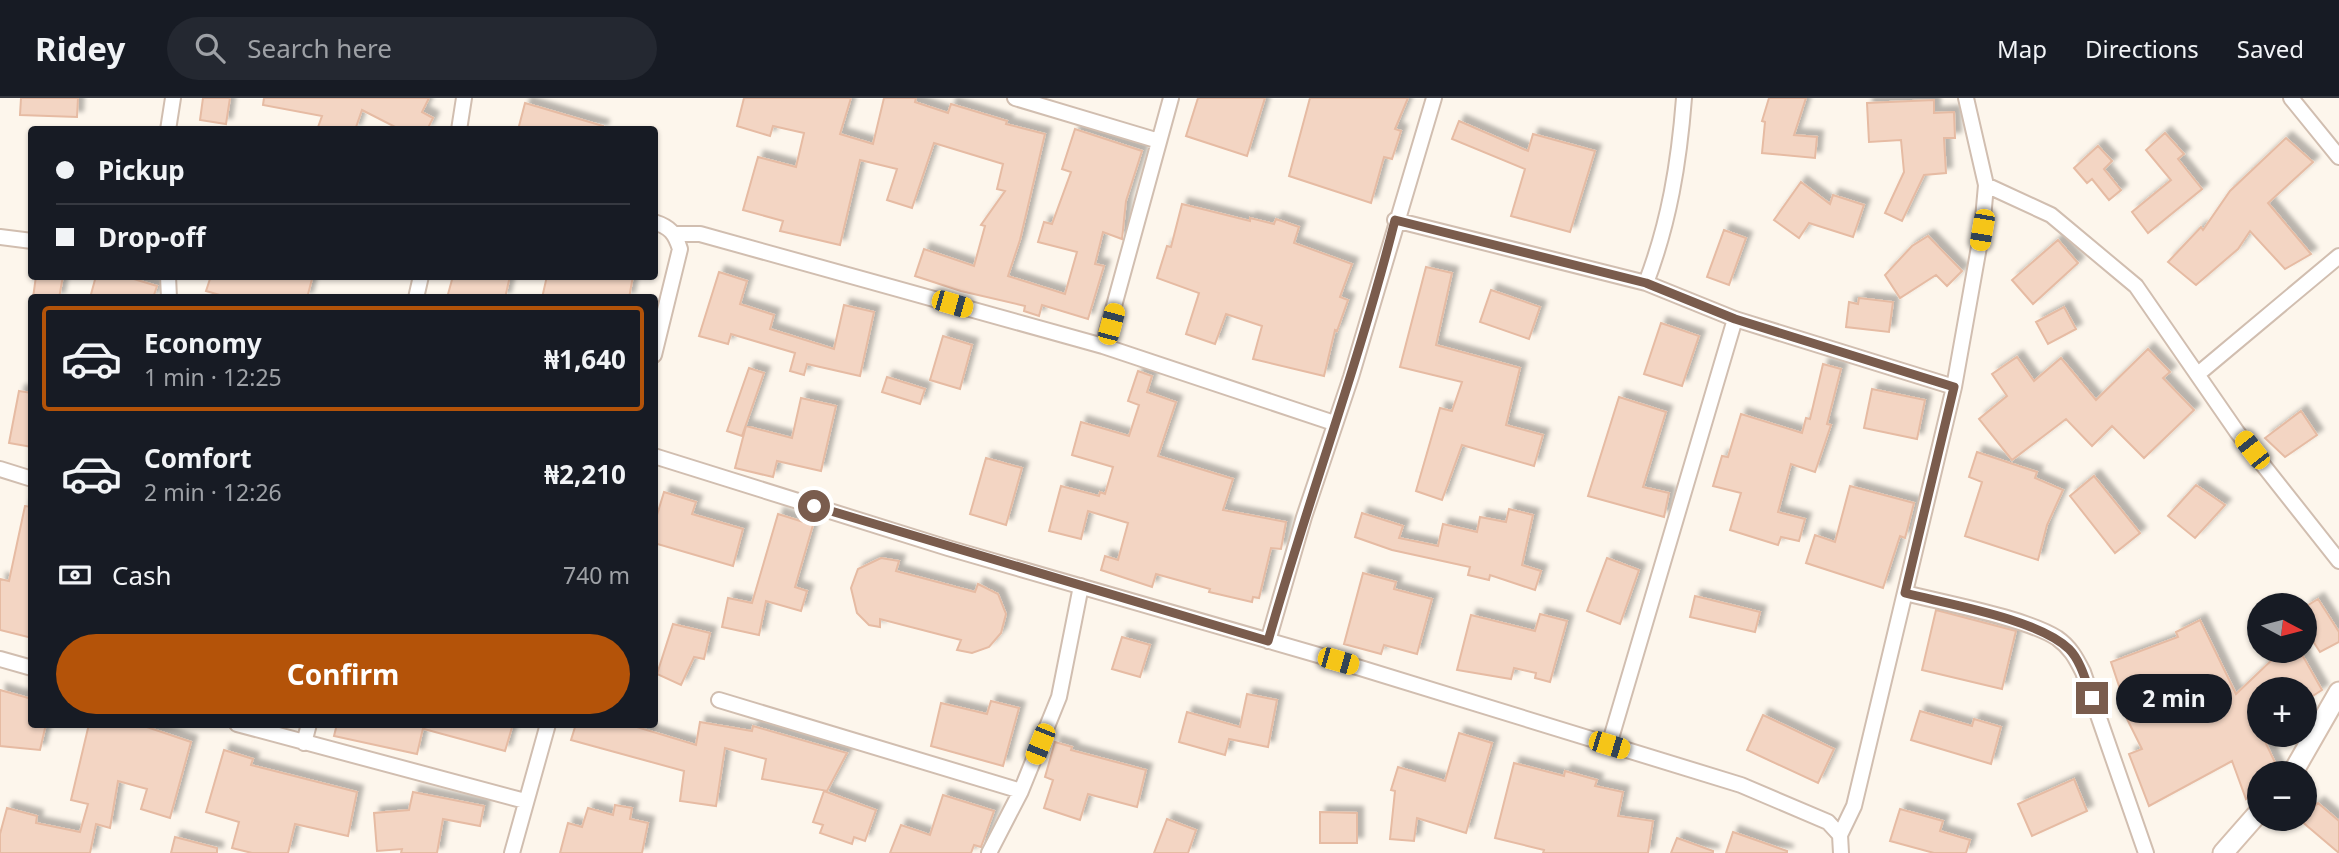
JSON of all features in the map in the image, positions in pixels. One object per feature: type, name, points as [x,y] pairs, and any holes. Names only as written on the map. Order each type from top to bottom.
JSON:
[{"type":"street","points":[[169,126],[173,98]]},
{"type":"street","points":[[460,126],[464,98]]},
{"type":"street","points":[[1015,98],[1159,141]]},
{"type":"street","points":[[1103,346],[1171,98]]},
{"type":"street","points":[[1268,641],[1334,423],[1351,377],[1395,220],[1434,98]]},
{"type":"street","points":[[1646,283],[1661,245],[1673,195],[1684,98]]},
{"type":"street","points":[[1841,853],[1840,835],[1854,806],[1954,387],[1982,230],[1986,185],[1966,98]]},
{"type":"street","points":[[2291,98],[2339,157]]},
{"type":"street","points":[[1986,185],[2051,215],[2084,239],[2136,286],[2237,432],[2339,561]]},
{"type":"street","points":[[1395,220],[1646,283],[1735,319],[1954,387]]},
{"type":"street","points":[[658,223],[676,234],[680,249],[658,339]]},
{"type":"street","points":[[676,234],[700,234],[1103,346],[1334,423]]},
{"type":"street","points":[[0,237],[28,240]]},
{"type":"street","points":[[2198,374],[2339,256]]},
{"type":"street","points":[[1609,745],[1735,319]]},
{"type":"street","points":[[658,457],[948,548],[1268,641],[1741,785],[1828,822],[1840,835]]},
{"type":"street","points":[[0,469],[28,478]]},
{"type":"street","points":[[989,853],[1021,791],[1059,696],[1081,586]]},
{"type":"street","points":[[1905,593],[2014,622],[2055,637],[2072,651],[2083,672],[2146,853]]},
{"type":"street","points":[[0,659],[28,667]]},
{"type":"street","points":[[2299,761],[2339,692]]},
{"type":"street","points":[[719,700],[1021,791]]},
{"type":"street","points":[[251,728],[525,801]]},
{"type":"street","points":[[304,743],[308,728]]},
{"type":"street","points":[[512,853],[547,728]]},
{"type":"street","points":[[2223,853],[2247,826]]},
{"type":"building","points":[[21,98],[78,98],[77,117],[20,115]]},
{"type":"building","points":[[203,98],[230,98],[226,124],[200,120]]},
{"type":"building","points":[[264,98],[429,98],[422,112],[433,118],[429,126],[393,126],[362,110],[356,126],[318,126],[322,116],[263,105]]},
{"type":"building","points":[[744,98],[851,98],[840,134],[873,144],[884,98],[916,98],[915,102],[948,113],[951,104],[1007,121],[1006,124],[1045,134],[1020,240],[1008,276],[1065,294],[1077,252],[1038,242],[1044,222],[1052,224],[1071,172],[1062,169],[1075,129],[1142,151],[1126,201],[1122,239],[1103,232],[1095,264],[1104,266],[1088,319],[1042,305],[1039,316],[1024,311],[1025,306],[961,291],[915,276],[924,249],[974,266],[985,226],[981,225],[1005,191],[997,189],[1003,164],[934,143],[912,208],[887,200],[897,169],[860,160],[840,245],[780,231],[783,221],[743,210],[758,157],[796,167],[804,133],[773,126],[770,136],[737,126]]},
{"type":"building","points":[[1198,98],[1265,98],[1247,156],[1186,136]]},
{"type":"building","points":[[1310,98],[1408,98],[1395,129],[1401,131],[1392,159],[1384,157],[1371,203],[1289,176]]},
{"type":"building","points":[[1769,98],[1806,98],[1794,135],[1817,137],[1815,158],[1762,153],[1765,122],[1762,121]]},
{"type":"building","points":[[1934,100],[1934,113],[1954,112],[1955,138],[1944,138],[1946,173],[1924,175],[1902,221],[1885,213],[1904,172],[1901,140],[1869,142],[1867,103]]},
{"type":"building","points":[[525,103],[603,126],[519,126]]},
{"type":"building","points":[[1459,121],[1528,151],[1533,134],[1595,151],[1570,232],[1511,216],[1525,169],[1452,139]]},
{"type":"building","points":[[2165,133],[2184,154],[2178,159],[2202,189],[2148,233],[2132,212],[2171,180],[2146,150]]},
{"type":"building","points":[[2286,138],[2313,162],[2268,203],[2311,254],[2285,269],[2250,231],[2238,249],[2196,285],[2168,262],[2201,227],[2203,230],[2230,191]]},
{"type":"building","points":[[2098,146],[2112,161],[2104,169],[2121,190],[2109,200],[2092,179],[2087,183],[2074,168]]},
{"type":"building","points":[[1801,182],[1830,204],[1833,195],[1864,205],[1853,237],[1809,223],[1799,238],[1774,220]]},
{"type":"building","points":[[1182,204],[1250,221],[1250,218],[1274,224],[1276,219],[1299,227],[1294,243],[1352,264],[1340,297],[1348,300],[1337,331],[1335,330],[1324,376],[1253,359],[1262,326],[1226,314],[1215,344],[1186,334],[1199,293],[1157,278],[1167,246],[1171,247]]},
{"type":"building","points":[[1724,230],[1746,238],[1729,285],[1707,277]]},
{"type":"building","points":[[1928,236],[1962,271],[1947,286],[1936,275],[1900,298],[1885,275],[1912,246]]},
{"type":"building","points":[[2058,240],[2078,263],[2033,304],[2012,280]]},
{"type":"building","points":[[1426,267],[1452,273],[1436,345],[1520,368],[1506,425],[1543,435],[1534,466],[1462,445],[1442,500],[1416,491],[1440,408],[1452,411],[1462,382],[1400,367]]},
{"type":"building","points":[[719,272],[747,281],[740,304],[774,315],[770,329],[834,349],[844,305],[874,312],[860,376],[807,364],[804,375],[790,371],[795,353],[731,334],[728,344],[699,336]]},
{"type":"building","points":[[35,280],[62,280],[60,294],[34,294]]},
{"type":"building","points":[[95,280],[137,280],[157,286],[154,294],[91,294]]},
{"type":"building","points":[[210,280],[312,280],[308,294],[216,294],[206,291]]},
{"type":"building","points":[[452,280],[509,280],[506,294],[448,294]]},
{"type":"building","points":[[546,280],[632,280],[630,294],[543,294]]},
{"type":"building","points":[[1491,290],[1540,307],[1529,339],[1480,322]]},
{"type":"building","points":[[1859,298],[1893,302],[1889,332],[1846,327],[1849,302],[1858,304]]},
{"type":"building","points":[[2064,307],[2076,329],[2048,344],[2036,322]]},
{"type":"building","points":[[1661,323],[1699,336],[1682,386],[1644,374]]},
{"type":"building","points":[[943,336],[972,345],[960,389],[930,380]]},
{"type":"building","points":[[2148,349],[2170,372],[2163,378],[2194,410],[2144,458],[2112,426],[2092,446],[2066,419],[2012,460],[1979,419],[2007,396],[1992,374],[2017,357],[2034,381],[2061,358],[2096,400]]},
{"type":"building","points":[[1823,364],[1841,369],[1827,424],[1831,425],[1815,472],[1791,464],[1778,512],[1805,519],[1799,541],[1781,537],[1778,545],[1730,530],[1741,493],[1713,486],[1722,456],[1728,457],[1741,414],[1802,433],[1806,418],[1810,419]]},
{"type":"building","points":[[749,368],[764,373],[742,436],[727,431]]},
{"type":"building","points":[[1138,371],[1152,376],[1147,392],[1176,402],[1158,456],[1233,479],[1223,510],[1286,522],[1281,549],[1271,548],[1259,598],[1253,597],[1252,602],[1209,592],[1210,589],[1156,574],[1152,587],[1101,570],[1105,556],[1118,560],[1128,523],[1088,511],[1081,539],[1049,531],[1061,486],[1099,496],[1100,492],[1105,494],[1113,467],[1072,455],[1081,422],[1129,436],[1139,405],[1128,401]]},
{"type":"building","points":[[887,377],[925,389],[920,404],[882,392]]},
{"type":"building","points":[[1872,389],[1925,400],[1917,439],[1864,428]]},
{"type":"building","points":[[19,391],[28,392],[28,446],[9,443]]},
{"type":"building","points":[[1619,397],[1666,412],[1643,487],[1669,493],[1664,517],[1588,496]]},
{"type":"building","points":[[801,398],[836,406],[821,471],[777,461],[773,477],[735,468],[746,426],[792,438]]},
{"type":"building","points":[[2301,411],[2317,435],[2285,457],[2265,438]]},
{"type":"building","points":[[1977,452],[2037,472],[2035,478],[2063,490],[2047,525],[2038,560],[1965,536],[1982,482],[1969,477]]},
{"type":"building","points":[[986,458],[1022,468],[1006,525],[970,514]]},
{"type":"building","points":[[2094,476],[2140,533],[2115,553],[2070,496]]},
{"type":"building","points":[[2196,485],[2225,505],[2195,538],[2168,516]]},
{"type":"building","points":[[1850,486],[1914,503],[1905,538],[1900,536],[1883,588],[1806,563],[1815,535],[1835,542]]},
{"type":"building","points":[[664,492],[696,502],[692,514],[743,529],[733,566],[658,544],[658,512]]},
{"type":"building","points":[[25,506],[28,506],[28,637],[0,630],[0,579],[9,581]]},
{"type":"building","points":[[1509,509],[1533,515],[1522,565],[1541,571],[1535,590],[1490,575],[1489,580],[1468,575],[1470,567],[1392,550],[1355,537],[1362,513],[1403,526],[1399,538],[1438,546],[1443,524],[1477,532],[1480,517],[1506,522]]},
{"type":"building","points":[[778,514],[813,525],[795,587],[807,591],[801,611],[766,601],[759,635],[722,627],[728,598],[752,603]]},
{"type":"building","points":[[881,558],[899,561],[896,571],[975,592],[978,584],[998,594],[1006,614],[1001,633],[989,647],[972,653],[957,650],[961,640],[880,619],[880,627],[869,625],[857,613],[851,588],[858,569]]},
{"type":"building","points":[[1607,558],[1639,570],[1620,624],[1587,611]]},
{"type":"building","points":[[1363,573],[1396,582],[1394,589],[1432,599],[1417,654],[1384,645],[1381,654],[1344,644]]},
{"type":"building","points":[[1695,596],[1760,612],[1755,632],[1690,617]]},
{"type":"building","points":[[2317,600],[2339,632],[2339,642],[2320,652],[2317,647]]},
{"type":"building","points":[[1936,610],[2016,631],[2002,689],[1922,670]]},
{"type":"building","points":[[1540,614],[1567,621],[1550,682],[1535,678],[1536,673],[1514,668],[1511,679],[1457,670],[1471,615],[1535,631]]},
{"type":"building","points":[[2200,620],[2236,694],[2247,684],[2247,747],[2268,747],[2274,761],[2247,761],[2246,799],[2232,761],[2149,806],[2129,754],[2142,749],[2118,701],[2123,698],[2111,662],[2178,637],[2176,632]]},
{"type":"building","points":[[673,624],[710,633],[704,659],[694,657],[681,685],[658,674]]},
{"type":"building","points":[[1122,637],[1150,645],[1140,677],[1112,669]]},
{"type":"building","points":[[2269,663],[2307,663],[2315,677],[2254,677]]},
{"type":"building","points":[[0,690],[28,698],[28,728],[45,728],[40,750],[0,746]]},
{"type":"building","points":[[1247,694],[1277,700],[1268,747],[1229,739],[1225,755],[1179,742],[1187,712],[1240,727]]},
{"type":"building","points":[[991,701],[1019,708],[1003,766],[931,746],[941,703],[987,714]]},
{"type":"building","points":[[1920,711],[1972,726],[1974,719],[2001,727],[1991,764],[1911,740]]},
{"type":"building","points":[[1763,715],[1834,749],[1818,783],[1747,750]]},
{"type":"building","points":[[700,722],[752,731],[753,726],[847,753],[827,791],[762,779],[766,759],[725,748],[716,806],[680,801],[684,771],[571,740],[575,728],[640,728],[696,745]]},
{"type":"building","points":[[88,728],[150,728],[191,742],[170,818],[141,809],[147,789],[118,781],[110,828],[96,824],[90,853],[0,853],[0,834],[7,808],[37,816],[36,823],[80,832],[88,804],[71,800]]},
{"type":"building","points":[[336,728],[423,728],[417,754],[334,736]]},
{"type":"building","points":[[424,728],[512,728],[505,751]]},
{"type":"building","points":[[1459,733],[1492,743],[1466,833],[1417,818],[1414,841],[1390,839],[1395,791],[1391,790],[1398,767],[1445,781]]},
{"type":"building","points":[[1055,742],[1072,747],[1071,750],[1146,770],[1137,807],[1088,794],[1080,820],[1044,808],[1053,780],[1045,777]]},
{"type":"building","points":[[224,750],[253,759],[251,765],[357,792],[348,836],[295,824],[288,853],[252,853],[232,848],[239,822],[206,812]]},
{"type":"building","points":[[1514,763],[1564,776],[1565,771],[1597,780],[1595,786],[1623,792],[1618,816],[1653,821],[1648,853],[1543,853],[1544,850],[1495,838]]},
{"type":"building","points":[[2074,779],[2087,811],[2032,836],[2018,804]]},
{"type":"building","points":[[824,791],[876,810],[865,841],[854,837],[852,844],[820,833],[823,825],[813,822]]},
{"type":"building","points":[[413,792],[484,806],[480,826],[443,819],[437,853],[401,853],[402,849],[377,851],[374,813],[409,810]]},
{"type":"building","points":[[943,795],[994,811],[981,847],[974,845],[971,853],[890,853],[901,825],[930,835]]},
{"type":"building","points":[[2317,804],[2339,821],[2339,853],[2313,831],[2317,831]]},
{"type":"building","points":[[615,805],[632,808],[630,819],[648,823],[642,853],[560,853],[568,823],[582,827],[588,808],[613,815]]},
{"type":"building","points":[[1900,809],[1943,821],[1940,831],[1970,840],[1966,853],[1934,853],[1890,841]]},
{"type":"building","points":[[1320,812],[1357,813],[1357,843],[1320,843]]},
{"type":"building","points":[[1167,819],[1196,830],[1188,853],[1154,853]]},
{"type":"building","points":[[1733,832],[1787,851],[1787,853],[1726,853]]},
{"type":"building","points":[[175,837],[217,848],[217,853],[171,853]]},
{"type":"building","points":[[1677,838],[1713,851],[1713,853],[1671,853]]},
{"type":"route","points":[[814,506],[974,556],[1268,641],[1304,517],[1351,377],[1395,220],[1646,283],[1735,319],[1954,387],[1905,593],[2014,622],[2055,637],[2072,651],[2092,698]]}]
